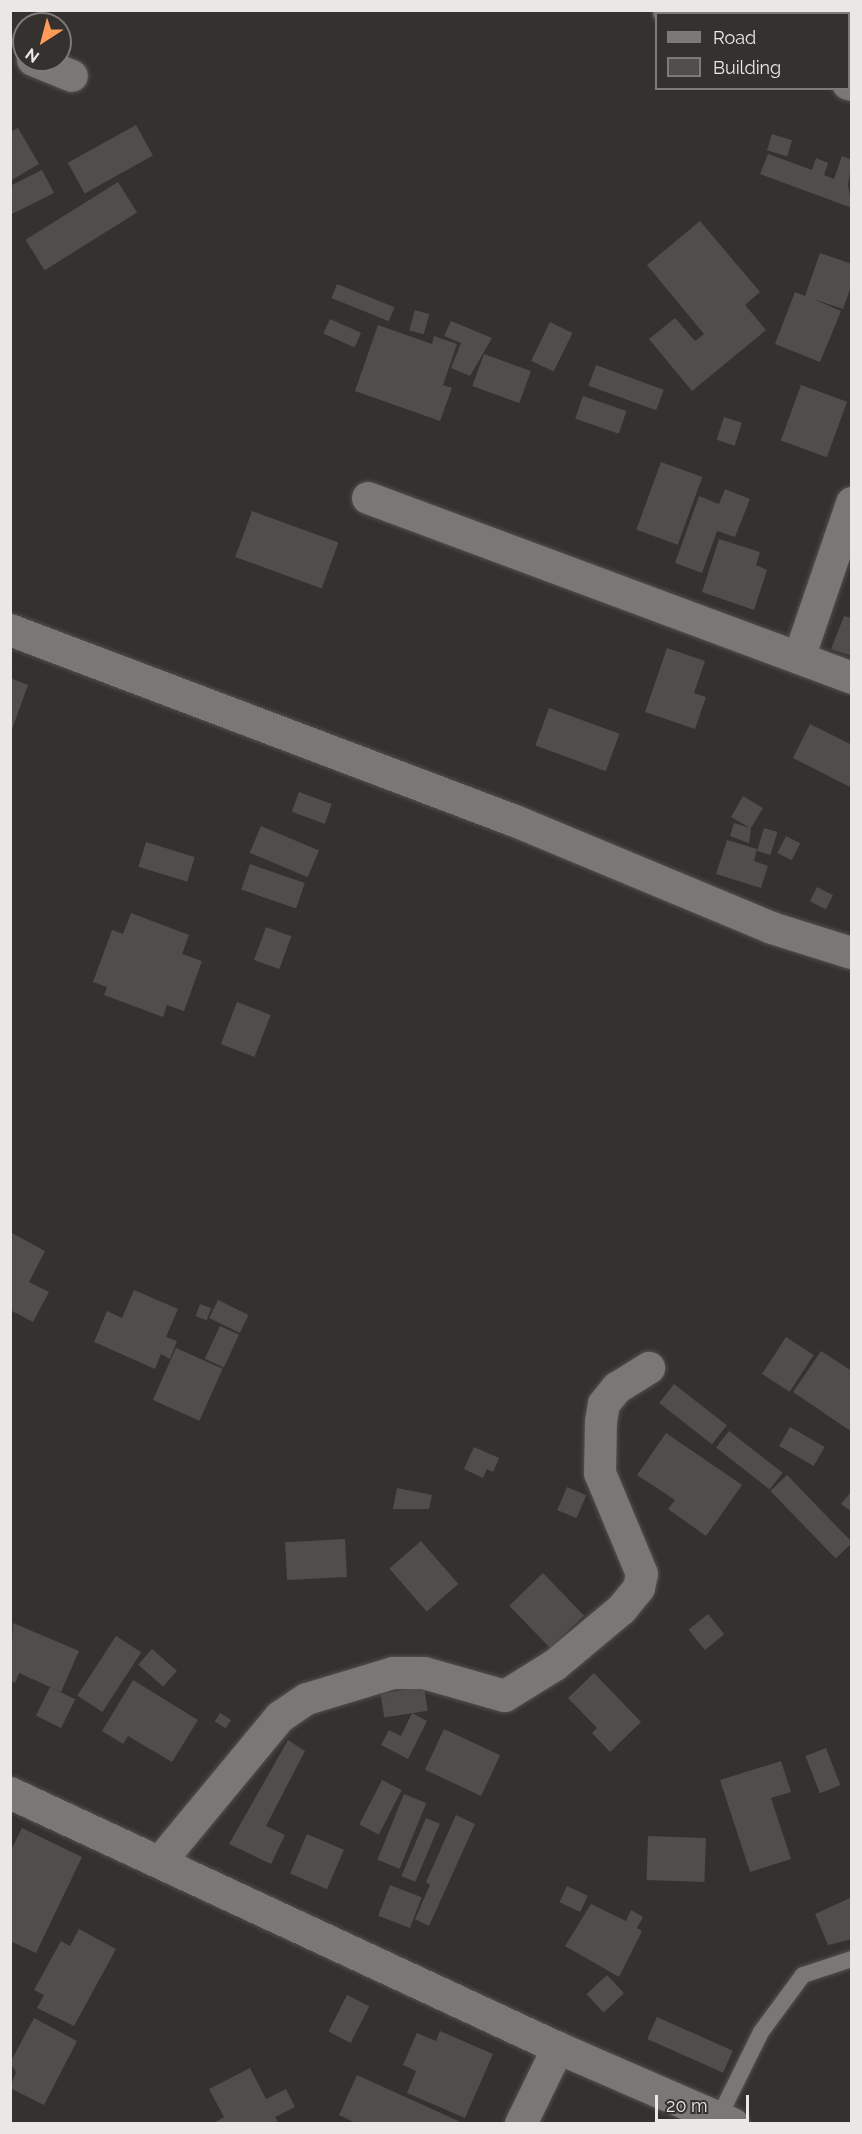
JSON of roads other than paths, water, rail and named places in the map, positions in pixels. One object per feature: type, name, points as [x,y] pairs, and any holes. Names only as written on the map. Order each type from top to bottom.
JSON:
[{"type":"street","points":[[62,72],[72,76]]},
{"type":"street","points":[[368,498],[852,678]]},
{"type":"street","points":[[799,657],[852,503]]},
{"type":"street","points":[[10,630],[515,821],[772,928],[852,953]]},
{"type":"street","points":[[160,1862],[280,1717],[307,1699],[393,1673],[424,1673],[505,1696],[555,1665],[622,1609],[639,1588],[642,1575],[600,1473],[601,1422],[604,1404],[617,1388],[650,1368]]},
{"type":"street","points":[[10,1793],[558,2048],[726,2120]]},
{"type":"street","points":[[521,2124],[558,2048]]},
{"type":"lane","points":[[726,2120],[761,2032],[803,1975],[852,1959]]}]
